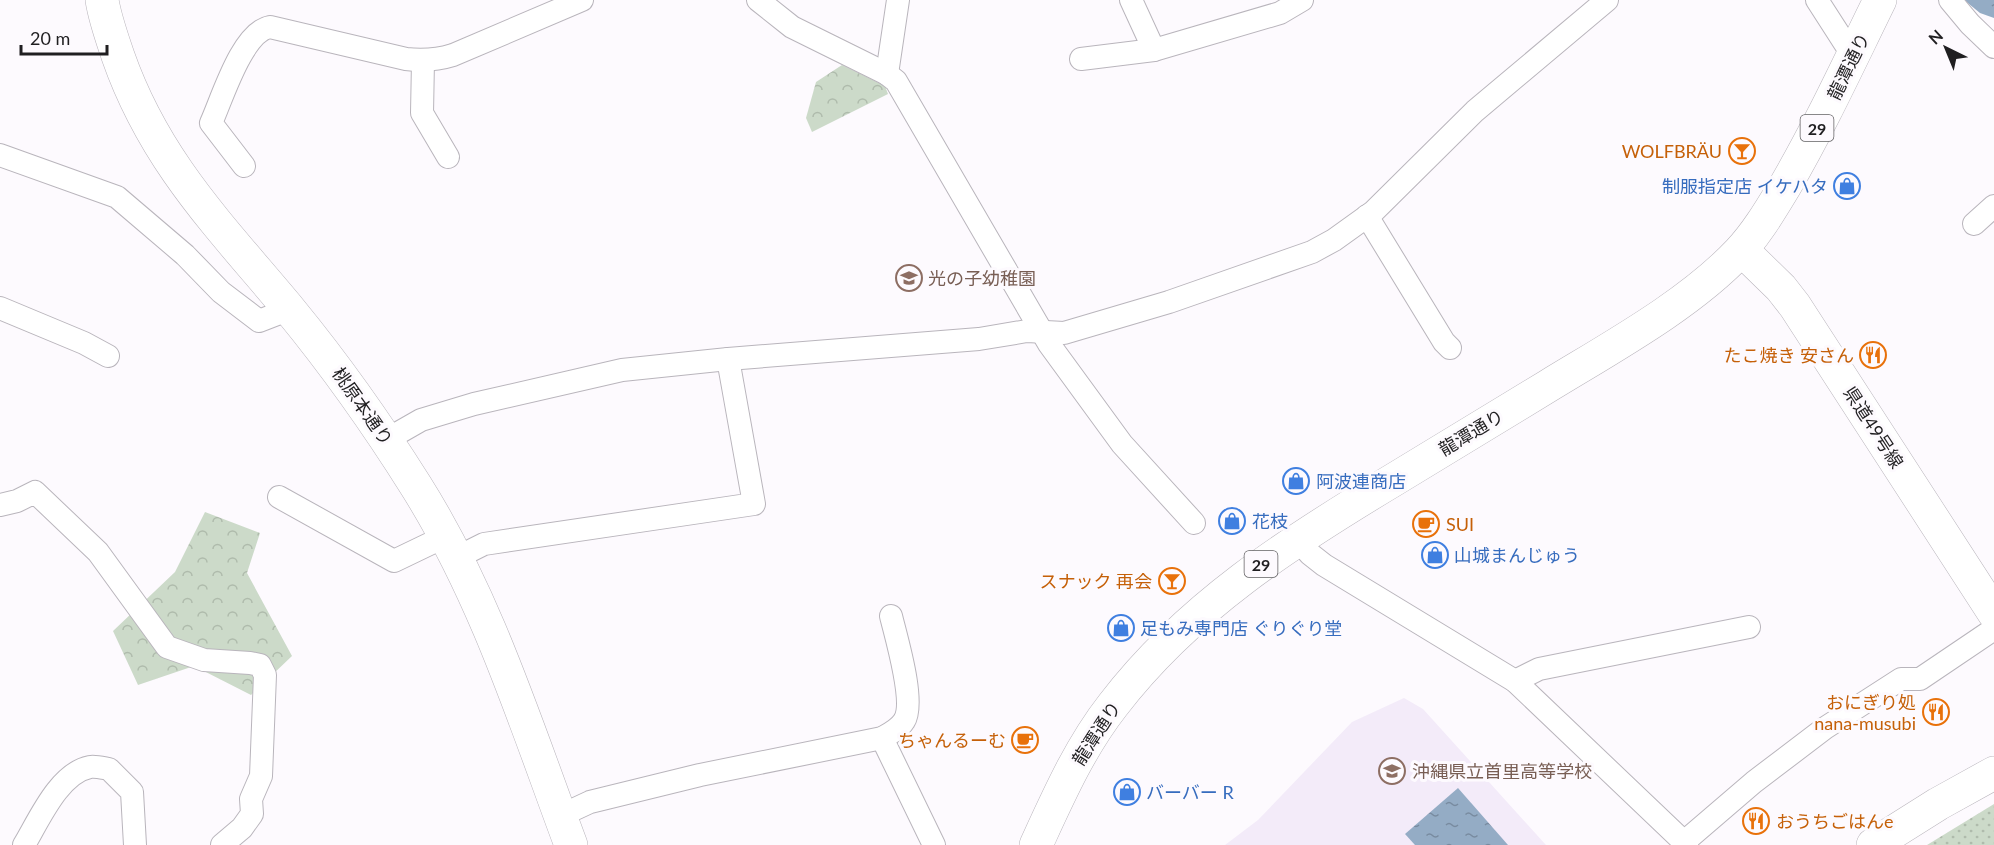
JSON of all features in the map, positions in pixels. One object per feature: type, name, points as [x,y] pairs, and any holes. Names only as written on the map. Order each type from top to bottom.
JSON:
[{"type":"main road","name":"桃原本通り","points":[[102,0],[119,61],[133,98],[150,130],[198,202],[329,358],[386,440],[452,546],[501,655],[566,831]]},
{"type":"main road","name":"龍潭通り","points":[[1036,845],[1095,729],[1154,657],[1234,584],[1296,538],[1626,338],[1710,278],[1742,250],[1795,170],[1880,0]]},
{"type":"main road","name":"県道49号線","points":[[1742,250],[1781,288],[1795,306],[1994,613]]},
{"type":"main road","points":[[1873,845],[1938,804],[1994,773]]},
{"type":"street","points":[[244,166],[211,123],[243,51],[263,28],[270,27],[423,61],[453,55],[582,0]]},
{"type":"street","points":[[758,0],[792,27],[887,74],[896,81],[1041,332],[1122,444],[1194,523]]},
{"type":"street","points":[[887,74],[898,0]]},
{"type":"street","points":[[1131,0],[1154,50]]},
{"type":"street","points":[[1081,59],[1154,50],[1280,13],[1302,0]]},
{"type":"street","points":[[386,440],[421,420],[484,402],[622,370],[728,358],[979,339],[1027,331],[1064,333],[1169,302],[1301,256],[1334,240],[1367,216],[1475,111],[1607,0]]},
{"type":"street","points":[[1817,0],[1853,56]]},
{"type":"street","points":[[1950,0],[1970,24],[1994,47]]},
{"type":"street","points":[[423,61],[422,113],[448,157]]},
{"type":"street","points":[[0,155],[117,197],[185,255],[221,292],[259,321],[290,309]]},
{"type":"street","points":[[1974,224],[1994,206]]},
{"type":"street","points":[[1367,216],[1444,342],[1450,348]]},
{"type":"street","points":[[0,308],[84,343],[108,356]]},
{"type":"street","points":[[279,497],[394,561],[452,546],[484,544],[754,504],[728,358]]},
{"type":"street","points":[[0,505],[17,501],[35,492],[98,552],[167,647],[204,660],[260,665],[265,675],[261,776],[251,799],[252,814],[242,828],[222,845]]},
{"type":"street","points":[[1296,538],[1324,565],[1515,681],[1686,844],[1754,782],[1825,728],[1901,680],[1920,679],[1994,629]]},
{"type":"street","points":[[566,831],[590,802],[700,775],[882,738],[896,731],[906,720],[908,707],[906,681],[891,616]]},
{"type":"street","points":[[1515,681],[1539,669],[1749,627]]},
{"type":"street","points":[[882,738],[934,845]]},
{"type":"street","points":[[24,845],[48,803],[66,778],[90,767],[109,769],[132,792],[135,845]]},
{"type":"shaded area","name":"沖縄県立首里高等学校","points":[[1404,698],[1423,709],[1546,845],[1225,845],[1258,820],[1352,722]]},
{"type":"green space","points":[[842,65],[885,86],[888,94],[812,132],[806,118],[816,82]]},
{"type":"green space","points":[[205,512],[260,533],[247,573],[292,656],[251,695],[194,666],[138,685],[113,631],[175,572]]},
{"type":"green space","points":[[1994,804],[1994,845],[1927,845]]},
{"type":"water","points":[[1964,0],[1994,0],[1994,18],[1980,13]]},
{"type":"water","points":[[1458,788],[1508,845],[1415,845],[1405,834]]},
{"type":"place","name":"WOLFBRÄU","points":[[1742,151]]},
{"type":"place","name":"制服指定店 イケハタ","points":[[1847,186]]},
{"type":"place","name":"光の子幼稚園","points":[[909,278]]},
{"type":"place","name":"たこ焼き 安さん","points":[[1873,355]]},
{"type":"place","name":"阿波連商店","points":[[1296,481]]},
{"type":"place","name":"花枝","points":[[1232,521]]},
{"type":"place","name":"SUI","points":[[1426,524]]},
{"type":"place","name":"山城まんじゅう","points":[[1435,555]]},
{"type":"place","name":"スナック 再会","points":[[1172,581]]},
{"type":"place","name":"足もみ専門店 ぐりぐり堂","points":[[1121,628]]},
{"type":"place","name":"おにぎり処 nana-musubi","points":[[1936,712]]},
{"type":"place","name":"ちゃんるーむ","points":[[1025,740]]},
{"type":"place","name":"沖縄県立首里高等学校","points":[[1392,771]]},
{"type":"place","name":"バーバー R","points":[[1127,792]]},
{"type":"place","name":"おうちごはんe","points":[[1756,821]]}]
